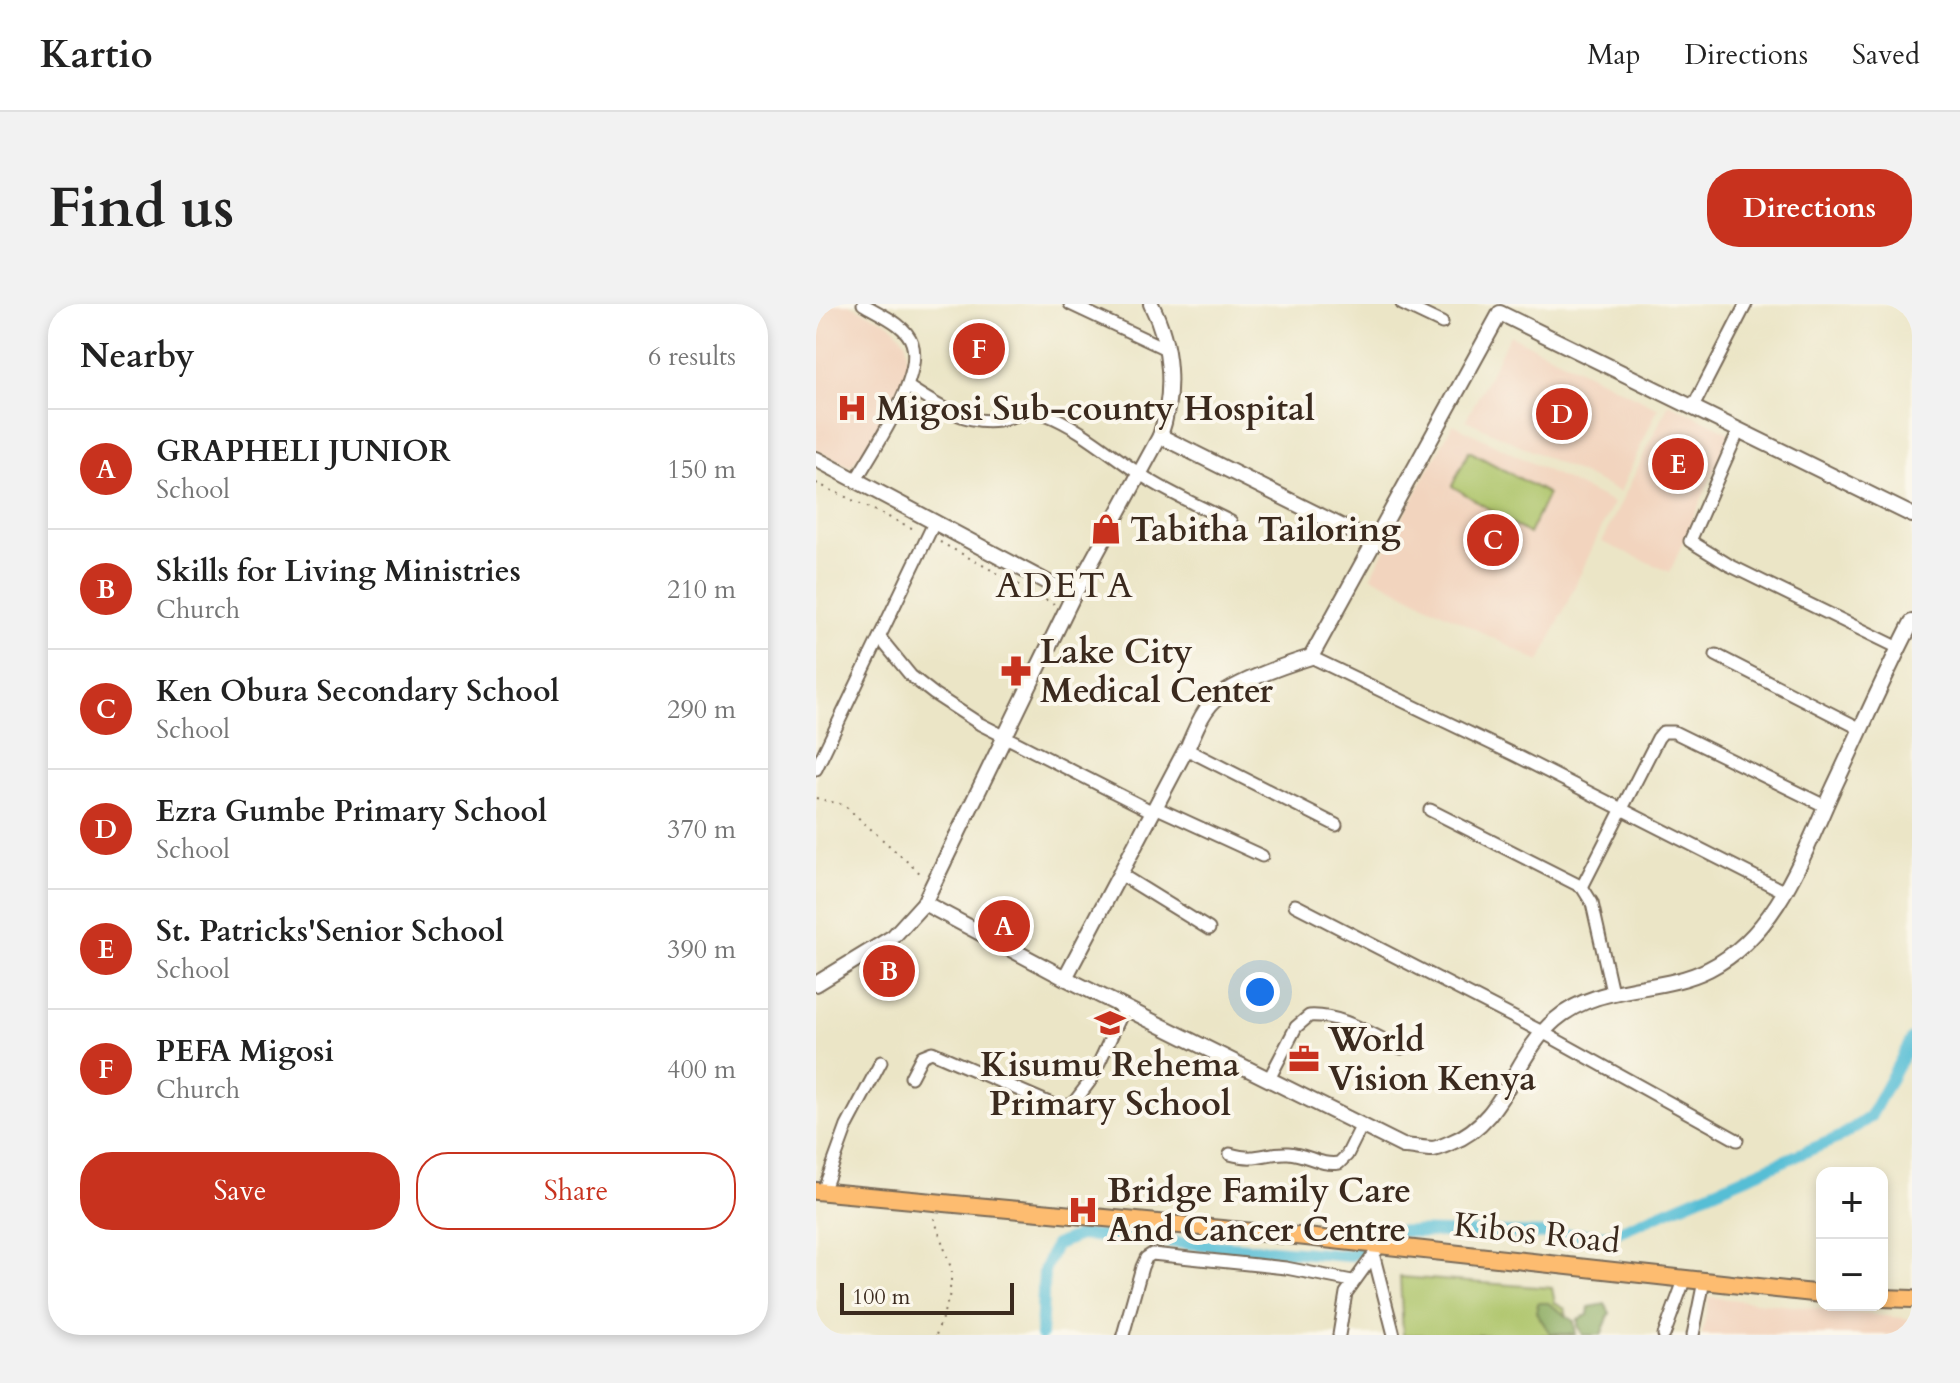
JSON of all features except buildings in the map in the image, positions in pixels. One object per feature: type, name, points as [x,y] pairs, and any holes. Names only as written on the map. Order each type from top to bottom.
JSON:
[{"type":"main road","name":"Kibos Road","points":[[819,1191],[1816,1293]]},
{"type":"main road","points":[[1888,1298],[1912,1299]]},
{"type":"street","points":[[856,480],[908,387],[913,353],[912,343],[897,324],[863,304]]},
{"type":"street","points":[[1070,304],[1166,349]]},
{"type":"street","points":[[816,984],[893,937],[924,903],[1073,596],[1160,436],[1170,395],[1166,349],[1160,321],[1151,304]]},
{"type":"street","points":[[1402,304],[1442,323]]},
{"type":"street","points":[[1693,407],[1746,304]]},
{"type":"street","points":[[1311,657],[1503,308],[1693,407],[1912,515]]},
{"type":"street","points":[[908,387],[966,418],[999,420],[1029,410],[1044,413],[1062,421],[1140,473],[1231,522]]},
{"type":"street","points":[[1739,430],[1691,537],[1693,546],[1899,648]]},
{"type":"street","points":[[1160,436],[1375,543]]},
{"type":"street","points":[[816,459],[1073,596]]},
{"type":"street","points":[[816,769],[935,521]]},
{"type":"street","points":[[924,903],[1065,978],[1403,1146],[1434,1149],[1461,1139],[1487,1119],[1542,1032],[1557,1018],[1579,1004],[1612,992],[1679,980],[1709,969],[1740,949],[1785,892],[1912,622]]},
{"type":"street","points":[[880,638],[898,662],[922,685],[1004,738],[1262,856]]},
{"type":"street","points":[[1716,655],[1861,729]]},
{"type":"street","points":[[1065,978],[1211,703],[1225,691],[1311,657],[1515,755],[1785,892]]},
{"type":"street","points":[[1582,887],[1658,738],[1668,731],[1825,806]]},
{"type":"street","points":[[1187,746],[1336,825]]},
{"type":"street","points":[[1430,810],[1582,887],[1592,903],[1612,992]]},
{"type":"street","points":[[1120,874],[1209,929]]},
{"type":"street","points":[[1295,905],[1542,1032],[1737,1140]]},
{"type":"street","points":[[911,1077],[922,1056],[932,1052],[1056,1106],[1068,1106],[1075,1102],[1091,1080],[1125,1007]]},
{"type":"street","points":[[1269,1079],[1296,1027],[1309,1016],[1342,1021],[1401,1048]]},
{"type":"street","points":[[819,1191],[847,1126],[881,1062]]},
{"type":"street","points":[[1230,1154],[1248,1159],[1290,1153],[1317,1163],[1339,1163],[1347,1155],[1362,1125]]},
{"type":"street","points":[[1339,1335],[1346,1293],[1378,1249]]},
{"type":"street","points":[[1378,1249],[1394,1335]]},
{"type":"street","points":[[1123,1335],[1142,1267],[1152,1254],[1286,1268],[1352,1281]]},
{"type":"street","points":[[1664,1335],[1685,1278]]},
{"type":"street","points":[[1693,1335],[1704,1281]]},
{"type":"path","points":[[816,483],[925,535]]},
{"type":"path","points":[[938,541],[1053,603]]},
{"type":"path","points":[[816,798],[844,805],[933,885]]},
{"type":"path","points":[[929,1202],[952,1271],[949,1298],[936,1335]]},
{"type":"shaded area","name":"Migosi Sub-county Hospital","points":[[816,304],[849,304],[891,324],[906,342],[908,370],[872,437],[851,467],[816,450]]},
{"type":"shaded area","points":[[1510,335],[1658,408],[1620,492],[1466,420]]},
{"type":"shaded area","points":[[1669,403],[1730,433],[1670,572],[1602,542]]},
{"type":"shaded area","points":[[1453,424],[1613,503],[1540,662],[1371,576]]},
{"type":"shaded area","points":[[1709,1297],[1912,1319],[1912,1335],[1702,1335]]},
{"type":"green space","points":[[1469,451],[1548,494],[1529,534],[1452,486]]},
{"type":"green space","points":[[1400,1277],[1552,1288],[1555,1303],[1565,1309],[1572,1335],[1403,1335]]},
{"type":"green space","points":[[1538,1303],[1548,1303],[1574,1321],[1576,1335],[1550,1333],[1536,1312]]},
{"type":"green space","points":[[1605,1304],[1610,1313],[1601,1335],[1583,1335],[1578,1319],[1588,1315],[1589,1307]]},
{"type":"waterway","points":[[1041,1335],[1044,1271],[1055,1245],[1080,1235],[1349,1256],[1391,1231],[1610,1235],[1840,1137],[1870,1117],[1912,1039]]},
{"type":"place","name":"PEFA Migosi","points":[[979,349]]},
{"type":"place","name":"Migosi Sub-county Hospital","points":[[852,408]]},
{"type":"place","name":"Ezra Gumbe Primary School","points":[[1562,414]]},
{"type":"place","name":"St. Patricks'Senior School","points":[[1678,464]]},
{"type":"place","name":"Tabitha Tailoring","points":[[1106,529]]},
{"type":"place","name":"Ken Obura Secondary School","points":[[1493,540]]},
{"type":"place","name":"Lake City Medical Center","points":[[1016,671]]},
{"type":"place","name":"GRAPHELI JUNIOR","points":[[1004,926]]},
{"type":"place","name":"Skills for Living Ministries","points":[[889,971]]},
{"type":"place","name":"Kisumu Rehema Primary School","points":[[1110,1023]]},
{"type":"place","name":"World Vision Kenya","points":[[1304,1059]]},
{"type":"place","name":"Bridge Family Care And Cancer Centre","points":[[1083,1210]]},
{"type":"district","name":"ADETA","points":[[1065,584]]}]
